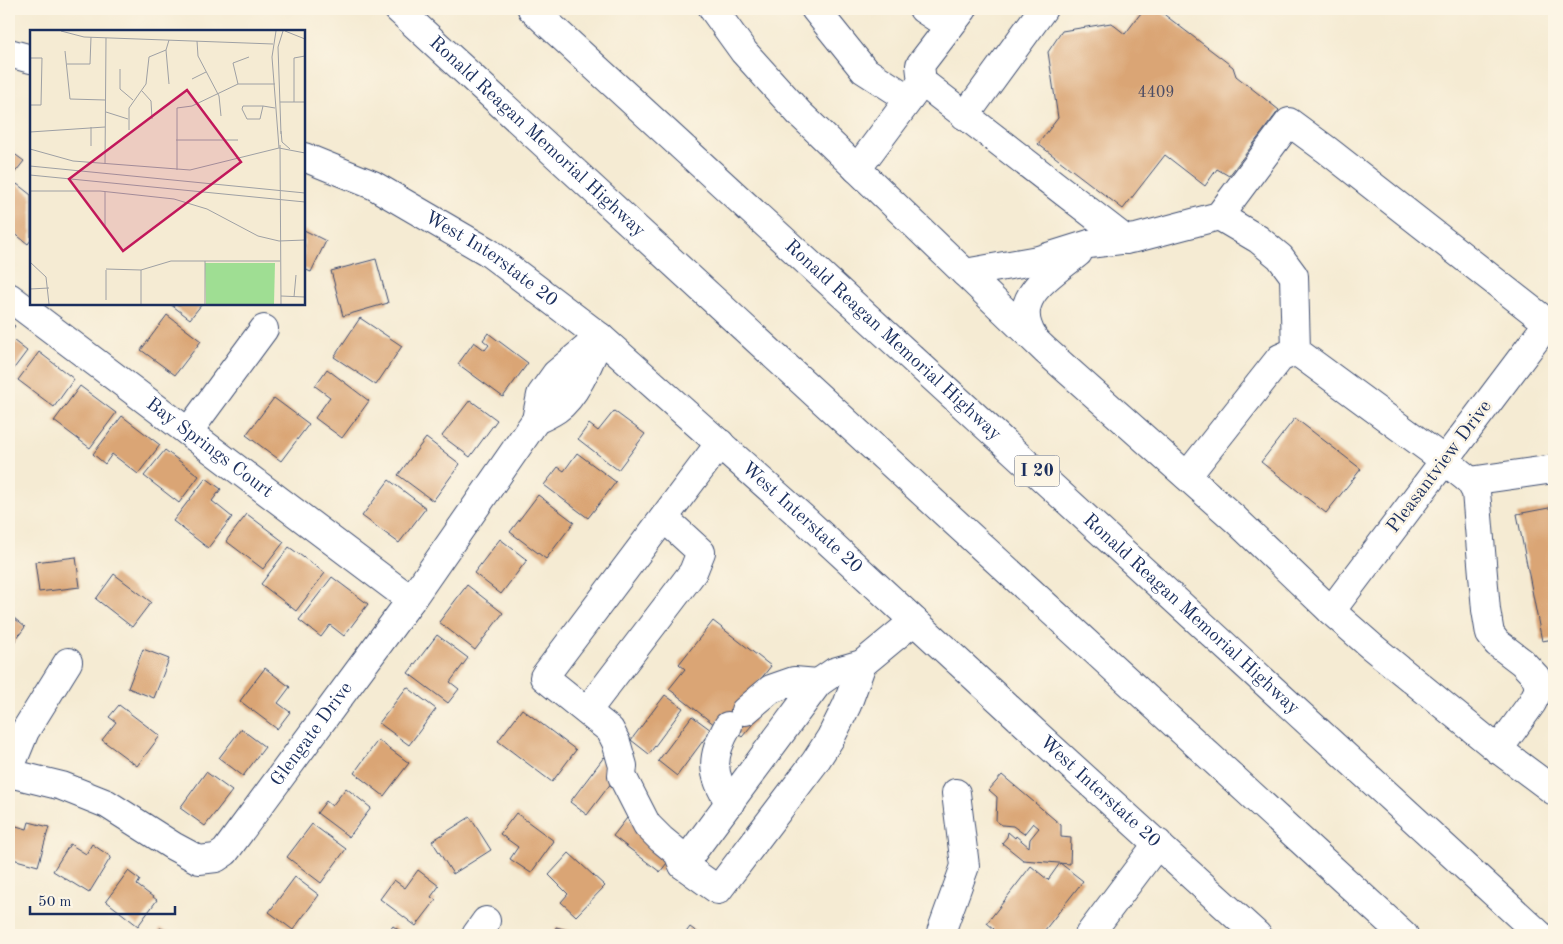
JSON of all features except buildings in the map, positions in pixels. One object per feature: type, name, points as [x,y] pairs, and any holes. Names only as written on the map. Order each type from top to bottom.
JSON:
[{"type":"main road","name":"Ronald Reagan Memorial Highway","points":[[398,9],[1404,935]]},
{"type":"main road","name":"Ronald Reagan Memorial Highway","points":[[532,9],[1540,935]]},
{"type":"main road","points":[[713,9],[744,52],[787,99],[857,169],[1033,337],[1236,520],[1371,646],[1498,750],[1554,792]]},
{"type":"main road","points":[[815,9],[864,70],[915,91],[965,116],[1126,240]]},
{"type":"main road","points":[[857,169],[915,91],[920,65],[956,18],[922,9]]},
{"type":"main road","points":[[965,116],[1043,9]]},
{"type":"main road","points":[[9,53],[30,59]]},
{"type":"main road","name":"Pleasantview Drive","points":[[1219,216],[1289,122],[1548,323],[1331,610]]},
{"type":"main road","name":"West Interstate 20","points":[[305,156],[373,185],[488,252],[600,338],[803,518],[1257,935]]},
{"type":"main road","points":[[965,273],[1038,260],[1088,244],[1136,238],[1219,216],[1258,239],[1280,257],[1294,276],[1296,351]]},
{"type":"main road","points":[[1033,337],[1027,327],[1024,315],[1026,304],[1032,293],[1040,284],[1088,244]]},
{"type":"main road","name":"Bay Springs Court","points":[[9,297],[411,600]]},
{"type":"main road","points":[[188,432],[264,329]]},
{"type":"main road","name":"Glengate Drive","points":[[9,771],[62,786],[107,804],[173,846],[199,860],[216,858],[225,852],[411,600],[536,420],[559,408],[565,382],[600,338]]},
{"type":"main road","points":[[1296,351],[1444,460],[1470,481],[1476,492],[1486,610],[1490,634],[1497,643],[1522,662],[1536,677],[1547,695],[1532,703],[1498,750]]},
{"type":"main road","points":[[1187,476],[1280,358],[1296,351]]},
{"type":"main road","points":[[720,443],[544,677],[610,730],[616,742],[622,766],[622,776],[647,825],[678,853],[683,865],[718,890],[831,737],[847,705],[862,664]]},
{"type":"main road","points":[[1470,481],[1554,469]]},
{"type":"main road","points":[[587,711],[693,572],[701,552],[664,518]]},
{"type":"main road","points":[[683,865],[818,683],[834,672],[862,664],[914,620]]},
{"type":"main road","points":[[9,771],[24,732],[68,662]]},
{"type":"main road","points":[[730,803],[716,778],[715,763],[720,742],[736,718],[771,689],[794,681],[818,683]]},
{"type":"main road","points":[[940,935],[965,866],[956,794]]},
{"type":"main road","points":[[1089,935],[1158,843]]}]
